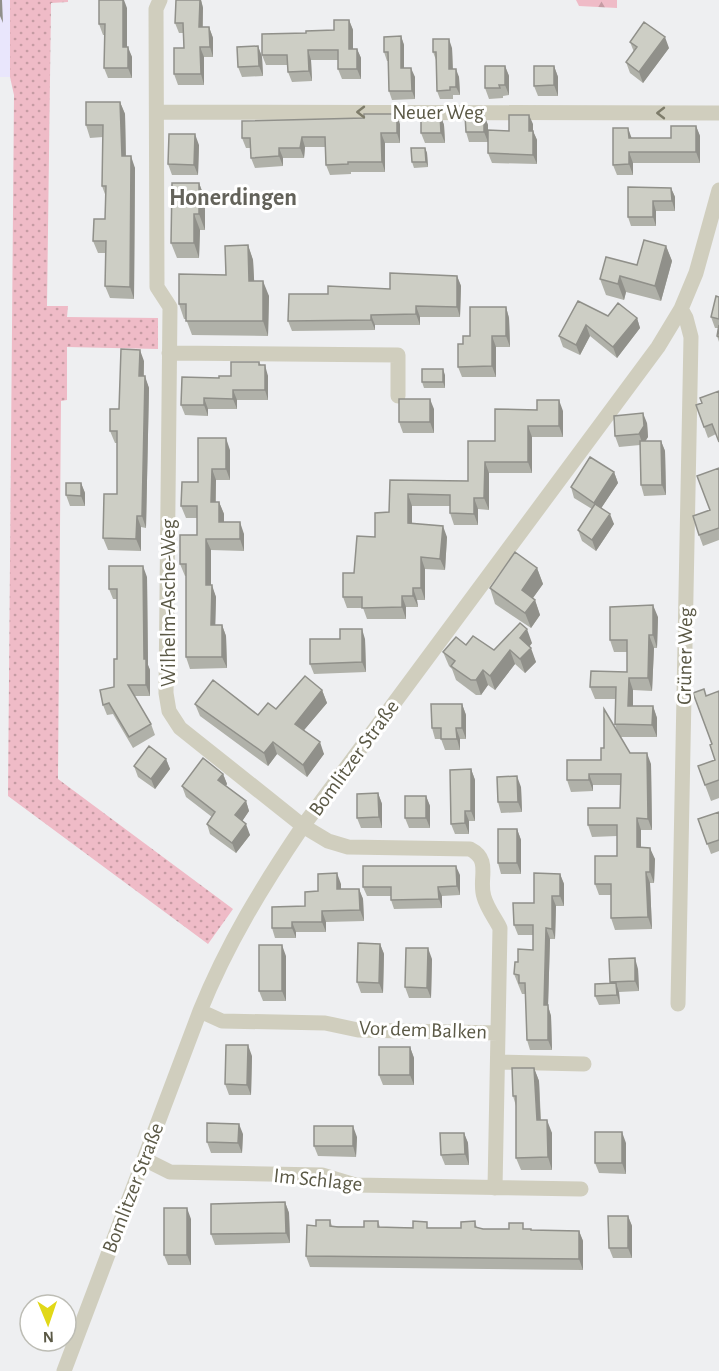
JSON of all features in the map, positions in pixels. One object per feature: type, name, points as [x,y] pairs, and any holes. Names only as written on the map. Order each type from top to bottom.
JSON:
[{"type":"street","name":"Wilhelm-Asche-Weg","points":[[159,0],[156,9],[157,287],[170,307],[166,693],[169,711],[180,728],[303,826]]},
{"type":"street","name":"Neuer Weg","points":[[157,112],[719,112]]},
{"type":"street","name":"Bomlitzer Straße","points":[[64,1371],[215,973],[243,920],[303,826],[658,347],[681,309],[696,273],[719,190]]},
{"type":"street","name":"Grüner Weg","points":[[678,1004],[691,337],[681,309]]},
{"type":"street","points":[[170,353],[398,355],[398,396]]},
{"type":"street","name":"Vor dem Balken","points":[[200,1011],[222,1021],[325,1023],[358,1030],[498,1033],[500,928],[483,896],[483,861],[479,853],[470,849],[348,847],[328,841],[303,826]]},
{"type":"street","points":[[495,1188],[498,1033]]},
{"type":"street","points":[[498,1062],[584,1064]]},
{"type":"street","name":"Im Schlage","points":[[144,1159],[170,1172],[322,1175],[356,1185],[581,1189]]},
{"type":"shaded area","points":[[0,0],[10,0],[10,77],[0,77]]},
{"type":"green space","points":[[10,0],[68,0],[68,2],[51,3],[47,306],[68,306],[67,317],[158,318],[158,349],[67,347],[67,400],[61,401],[58,779],[233,909],[208,944],[8,796],[14,95],[10,77]]},
{"type":"green space","points":[[576,0],[617,0],[617,8],[579,6]]},
{"type":"building","points":[[99,0],[123,0],[123,47],[128,47],[128,68],[104,68],[105,24],[99,24]]},
{"type":"building","points":[[176,0],[200,0],[199,27],[209,27],[210,47],[200,47],[201,74],[174,74],[174,48],[184,48],[183,23],[175,23]]},
{"type":"building","points":[[334,20],[349,20],[349,49],[357,49],[357,69],[338,69],[338,50],[308,50],[309,71],[288,72],[287,55],[262,55],[262,34],[334,30]]},
{"type":"building","points":[[644,22],[665,37],[639,72],[626,62],[637,47],[630,42]]},
{"type":"building","points":[[401,36],[401,68],[411,68],[412,91],[389,91],[388,52],[384,52],[384,37]]},
{"type":"building","points":[[433,39],[449,39],[449,69],[456,69],[456,87],[450,87],[450,90],[437,91],[436,52],[433,52]]},
{"type":"building","points":[[258,46],[259,66],[238,67],[237,47]]},
{"type":"building","points":[[485,66],[505,66],[505,85],[499,85],[500,88],[485,88]]},
{"type":"building","points":[[534,66],[554,66],[554,85],[534,86]]},
{"type":"building","points":[[86,102],[120,102],[122,156],[131,156],[130,287],[105,286],[106,241],[93,241],[94,219],[105,219],[106,186],[102,186],[103,125],[86,125]]},
{"type":"building","points":[[364,114],[397,114],[397,133],[381,133],[382,162],[348,162],[348,164],[326,165],[325,137],[302,137],[300,148],[279,148],[279,156],[251,158],[250,138],[242,138],[242,121],[364,118]]},
{"type":"building","points":[[440,114],[441,133],[421,133],[421,115]]},
{"type":"building","points":[[465,115],[484,115],[484,132],[466,132]]},
{"type":"building","points":[[509,115],[529,115],[529,131],[533,131],[533,155],[488,153],[488,130],[509,131]]},
{"type":"building","points":[[671,126],[696,126],[696,152],[629,152],[629,164],[613,165],[613,128],[628,128],[629,138],[671,138]]},
{"type":"building","points":[[169,134],[195,134],[194,165],[168,164]]},
{"type":"building","points":[[411,148],[425,148],[426,162],[412,162]]},
{"type":"building","points":[[172,183],[199,183],[199,214],[194,214],[194,243],[171,243]]},
{"type":"building","points":[[628,187],[671,188],[672,201],[653,201],[653,217],[628,217]]},
{"type":"building","points":[[644,240],[666,246],[655,286],[620,276],[618,284],[600,279],[606,257],[637,265]]},
{"type":"building","points":[[248,245],[249,281],[263,281],[263,321],[186,321],[186,304],[179,304],[179,274],[226,275],[225,246]]},
{"type":"building","points":[[390,273],[457,276],[457,307],[416,306],[416,314],[371,315],[371,320],[288,321],[289,294],[328,294],[328,286],[390,289]]},
{"type":"building","points":[[716,296],[719,297],[719,319],[711,317]]},
{"type":"building","points":[[578,301],[608,316],[618,303],[637,318],[613,347],[586,325],[576,345],[559,336]]},
{"type":"building","points":[[470,307],[506,307],[506,336],[492,336],[492,366],[458,367],[458,344],[463,344],[463,336],[470,336]]},
{"type":"building","points":[[121,349],[140,350],[139,376],[145,376],[142,516],[137,516],[136,539],[103,538],[104,494],[117,494],[117,431],[110,431],[110,409],[119,409]]},
{"type":"building","points":[[231,362],[259,362],[259,365],[265,365],[265,390],[233,390],[233,399],[204,398],[204,405],[181,405],[182,377],[231,376]]},
{"type":"building","points":[[422,369],[443,369],[443,382],[422,382]]},
{"type":"building","points":[[719,391],[719,442],[712,424],[704,427],[696,405],[702,403],[700,398]]},
{"type":"building","points":[[399,399],[430,399],[430,422],[399,422]]},
{"type":"building","points":[[537,400],[559,400],[559,426],[528,426],[528,462],[485,462],[484,498],[474,498],[474,514],[450,513],[450,495],[408,494],[408,523],[443,526],[440,559],[421,557],[421,588],[413,588],[413,596],[402,596],[402,607],[362,608],[362,597],[343,597],[343,573],[354,573],[357,536],[375,537],[375,513],[389,512],[390,480],[468,481],[468,441],[495,441],[495,409],[537,410]]},
{"type":"building","points":[[643,413],[644,426],[639,434],[615,436],[614,416]]},
{"type":"building","points":[[198,438],[226,438],[226,469],[212,469],[211,502],[219,502],[219,522],[240,522],[240,539],[206,539],[206,585],[212,585],[211,625],[222,625],[222,657],[186,657],[186,564],[180,564],[180,535],[197,535],[197,506],[181,506],[182,482],[198,482]]},
{"type":"building","points":[[640,441],[661,441],[662,485],[641,485]]},
{"type":"building","points":[[590,457],[614,472],[594,503],[571,487]]},
{"type":"building","points":[[719,468],[719,528],[699,535],[693,516],[710,510],[697,476]]},
{"type":"building","points":[[66,483],[81,483],[81,496],[66,495]]},
{"type":"building","points":[[595,504],[610,514],[592,540],[578,530]]},
{"type":"building","points":[[515,552],[537,568],[522,590],[535,600],[525,613],[490,588]]},
{"type":"building","points":[[109,566],[143,566],[146,685],[128,685],[151,724],[129,737],[109,703],[103,705],[100,690],[114,687],[114,659],[117,659],[117,589],[109,589]]},
{"type":"building","points":[[653,605],[653,635],[649,635],[648,678],[629,678],[628,706],[653,706],[652,725],[615,724],[616,687],[590,687],[591,671],[627,672],[627,640],[610,640],[610,607]]},
{"type":"building","points":[[520,623],[527,629],[520,638],[531,648],[520,659],[510,650],[490,676],[483,670],[476,680],[471,680],[451,666],[455,661],[443,652],[456,637],[466,645],[473,636],[494,650]]},
{"type":"building","points":[[340,629],[362,629],[362,662],[310,664],[310,639],[340,639]]},
{"type":"building","points":[[305,676],[322,690],[295,724],[320,742],[303,765],[273,742],[264,753],[195,704],[213,680],[258,715],[268,703],[276,709]]},
{"type":"building","points":[[704,689],[706,696],[719,691],[719,780],[705,785],[698,766],[715,760],[710,745],[712,744],[693,693]]},
{"type":"building","points":[[431,704],[462,704],[462,728],[456,728],[457,739],[441,739],[441,728],[432,728]]},
{"type":"building","points":[[604,709],[630,753],[647,753],[648,819],[637,818],[637,847],[650,848],[650,872],[646,872],[648,917],[611,918],[611,884],[595,884],[595,856],[617,856],[617,825],[588,825],[588,808],[620,808],[621,774],[589,774],[589,780],[567,780],[567,760],[601,760],[601,748],[604,748]]},
{"type":"building","points":[[149,746],[166,759],[151,779],[134,766]]},
{"type":"building","points":[[203,758],[223,774],[218,780],[246,801],[235,815],[246,824],[232,843],[207,824],[215,812],[182,786]]},
{"type":"building","points":[[471,769],[471,811],[465,811],[465,823],[451,824],[450,770]]},
{"type":"building","points":[[517,776],[518,802],[498,802],[497,777]]},
{"type":"building","points":[[378,793],[379,817],[357,818],[357,794]]},
{"type":"building","points":[[405,796],[426,796],[426,818],[405,818]]},
{"type":"building","points":[[719,812],[719,840],[707,844],[698,819]]},
{"type":"building","points":[[498,829],[517,829],[517,863],[498,863]]},
{"type":"building","points":[[363,866],[456,866],[457,886],[438,887],[439,899],[391,900],[391,887],[363,887]]},
{"type":"building","points":[[337,873],[337,889],[359,889],[360,910],[322,911],[322,922],[292,922],[292,928],[272,928],[272,907],[305,906],[305,892],[318,891],[318,874]]},
{"type":"building","points":[[534,873],[560,874],[560,896],[552,896],[552,929],[546,928],[544,1005],[548,1005],[548,1040],[527,1040],[525,983],[519,983],[519,975],[514,974],[515,962],[518,962],[518,949],[533,950],[533,925],[514,925],[513,903],[534,903]]},
{"type":"building","points":[[358,943],[380,944],[379,983],[357,982]]},
{"type":"building","points":[[259,945],[282,945],[282,991],[259,991]]},
{"type":"building","points":[[406,948],[428,948],[427,988],[405,987]]},
{"type":"building","points":[[635,958],[635,981],[610,982],[609,959]]},
{"type":"building","points":[[616,983],[617,995],[595,996],[595,984]]},
{"type":"building","points":[[226,1045],[248,1045],[247,1085],[225,1084]]},
{"type":"building","points":[[379,1047],[410,1047],[410,1075],[379,1075]]},
{"type":"building","points":[[512,1068],[534,1068],[537,1120],[547,1120],[548,1157],[516,1158],[516,1096],[513,1096]]},
{"type":"building","points":[[207,1123],[239,1124],[238,1143],[207,1142]]},
{"type":"building","points":[[314,1126],[353,1126],[353,1146],[314,1146]]},
{"type":"building","points":[[595,1132],[622,1132],[622,1163],[595,1163]]},
{"type":"building","points":[[440,1133],[464,1133],[465,1154],[441,1155]]},
{"type":"building","points":[[285,1202],[286,1233],[211,1234],[211,1204]]},
{"type":"building","points":[[164,1208],[187,1208],[187,1255],[164,1255]]},
{"type":"building","points":[[608,1216],[628,1216],[628,1248],[609,1248]]},
{"type":"building","points":[[316,1220],[330,1220],[330,1226],[338,1227],[364,1227],[364,1221],[378,1221],[378,1227],[413,1228],[413,1221],[427,1222],[427,1228],[461,1228],[461,1222],[475,1221],[475,1227],[483,1229],[509,1229],[509,1223],[523,1223],[523,1229],[579,1231],[579,1259],[306,1256],[307,1225],[316,1226]]},
{"type":"district","name":"Honerdingen","points":[[233,198]]}]
